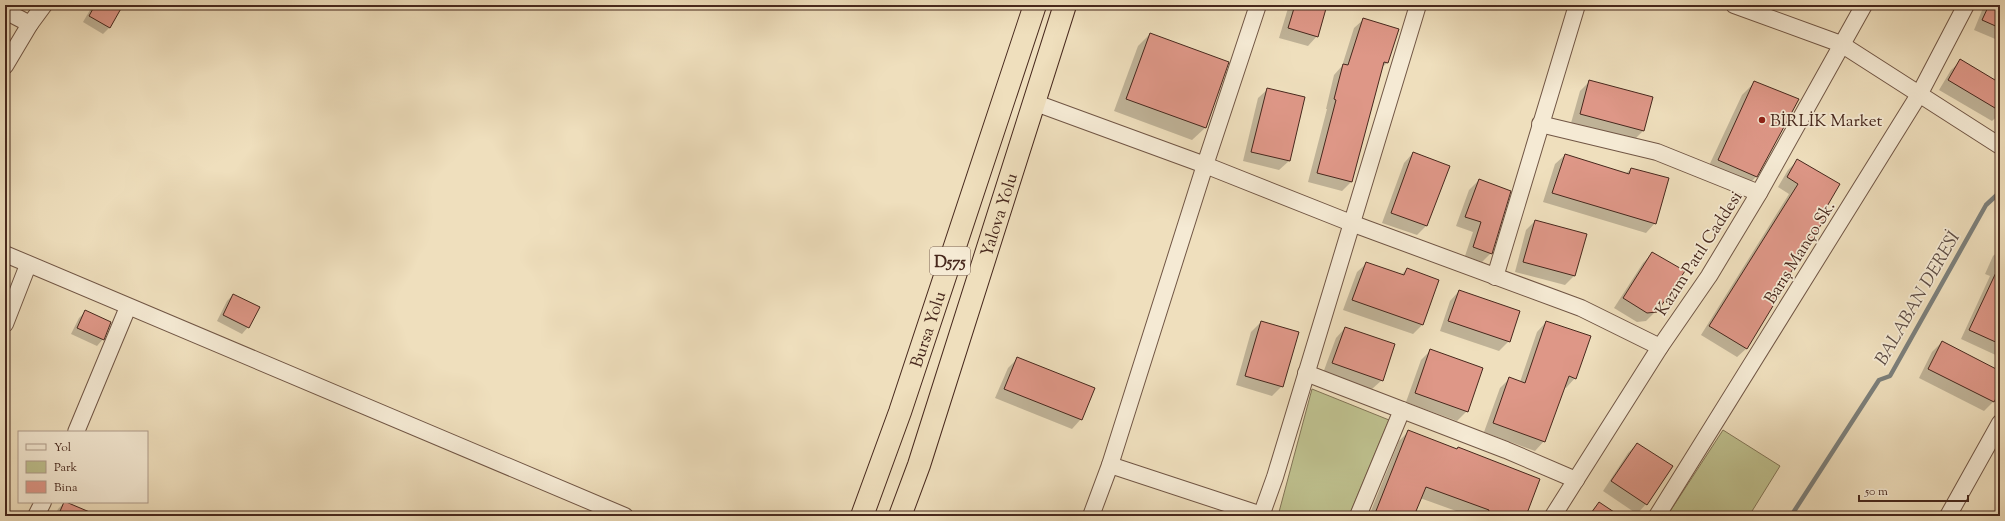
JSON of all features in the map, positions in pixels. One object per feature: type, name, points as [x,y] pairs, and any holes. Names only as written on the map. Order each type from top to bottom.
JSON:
[{"type":"highway","name":"Bursa Yolu","points":[[862,516],[900,412],[1035,5]]},
{"type":"highway","name":"Yalova Yolu","points":[[900,516],[919,465],[1065,5]]},
{"type":"street","points":[[5,66],[30,24],[44,5]]},
{"type":"street","points":[[1091,516],[1110,465],[1205,165],[1258,5]]},
{"type":"street","points":[[1110,465],[1262,515],[1275,477],[1418,5]]},
{"type":"street","points":[[1495,277],[1577,5]]},
{"type":"street","points":[[1734,5],[1841,44],[1920,93],[2000,146]]},
{"type":"street","name":"Kazım Patıl Caddesi","points":[[1553,516],[1660,347],[1710,276],[1759,193],[1864,5]]},
{"type":"street","name":"Barış Manço Sk.","points":[[1657,516],[1920,93],[1966,5]]},
{"type":"street","points":[[5,11],[30,24]]},
{"type":"street","points":[[1033,102],[1205,165],[1351,223],[1581,308],[1660,347]]},
{"type":"street","points":[[1540,124],[1657,152],[1759,193]]},
{"type":"street","points":[[5,254],[625,516]]},
{"type":"street","points":[[5,324],[28,265]]},
{"type":"street","points":[[76,431],[128,307]]},
{"type":"street","points":[[1306,373],[1506,450],[1576,480]]},
{"type":"street","points":[[1358,516],[1402,410]]},
{"type":"street","points":[[1948,516],[2000,423]]},
{"type":"street","points":[[36,516],[42,503]]},
{"type":"green space","points":[[1312,389],[1389,420],[1349,516],[1288,516],[1279,512]]},
{"type":"green space","points":[[1723,430],[1780,466],[1749,516],[1667,516]]},
{"type":"building","points":[[95,5],[123,5],[110,28],[89,16]]},
{"type":"building","points":[[1295,5],[1327,5],[1318,37],[1288,28]]},
{"type":"building","points":[[1989,5],[2000,5],[2000,28],[1982,20]]},
{"type":"building","points":[[1363,18],[1399,29],[1388,63],[1384,62],[1352,182],[1317,173],[1336,100],[1334,99],[1343,64],[1348,65]]},
{"type":"building","points":[[1150,33],[1229,62],[1206,128],[1126,99]]},
{"type":"building","points":[[1960,59],[2000,83],[2000,111],[1948,80]]},
{"type":"building","points":[[1589,80],[1653,97],[1644,131],[1580,114]]},
{"type":"building","name":"BİRLİK Market","points":[[1754,81],[1799,99],[1757,177],[1718,160]]},
{"type":"building","points":[[1267,88],[1305,97],[1290,161],[1251,152]]},
{"type":"building","points":[[1413,152],[1450,166],[1427,226],[1391,213]]},
{"type":"building","points":[[1565,154],[1629,174],[1631,168],[1669,178],[1656,224],[1552,193]]},
{"type":"building","points":[[1797,159],[1840,184],[1822,215],[1826,217],[1777,294],[1779,296],[1747,349],[1709,326],[1798,184],[1787,177]]},
{"type":"building","points":[[1479,179],[1511,191],[1492,254],[1473,247],[1481,222],[1465,217]]},
{"type":"building","points":[[1535,220],[1587,234],[1575,276],[1523,262]]},
{"type":"building","points":[[1652,252],[1685,271],[1657,312],[1647,313],[1623,298]]},
{"type":"building","points":[[1366,262],[1404,275],[1407,268],[1439,280],[1423,325],[1352,300]]},
{"type":"building","points":[[2000,264],[2000,344],[1969,330]]},
{"type":"building","points":[[1459,290],[1520,311],[1510,342],[1448,321]]},
{"type":"building","points":[[233,294],[260,307],[249,328],[223,315]]},
{"type":"building","points":[[85,310],[111,322],[104,340],[77,328]]},
{"type":"building","points":[[1261,321],[1299,332],[1283,387],[1245,376]]},
{"type":"building","points":[[1546,321],[1591,336],[1576,379],[1569,376],[1545,442],[1493,423],[1509,377],[1525,383]]},
{"type":"building","points":[[1345,327],[1395,344],[1383,381],[1332,363]]},
{"type":"building","points":[[1942,341],[2000,371],[2000,391],[1994,402],[1928,369]]},
{"type":"building","points":[[1430,349],[1483,368],[1468,412],[1415,393]]},
{"type":"building","points":[[1017,357],[1095,388],[1082,420],[1004,389]]},
{"type":"building","points":[[1408,430],[1457,449],[1458,447],[1540,479],[1526,516],[1487,516],[1489,510],[1426,487],[1414,516],[1374,516]]},
{"type":"building","points":[[1637,443],[1673,466],[1647,505],[1611,481]]},
{"type":"building","points":[[1599,502],[1620,516],[1589,516]]},
{"type":"building","points":[[64,503],[68,503],[99,516],[58,516]]},
{"type":"waterway","name":"BALABAN DERESİ","points":[[1791,516],[1879,380],[1890,376],[1986,205],[2000,192]]},
{"type":"place","name":"BİRLİK Market","points":[[1762,120]]}]
